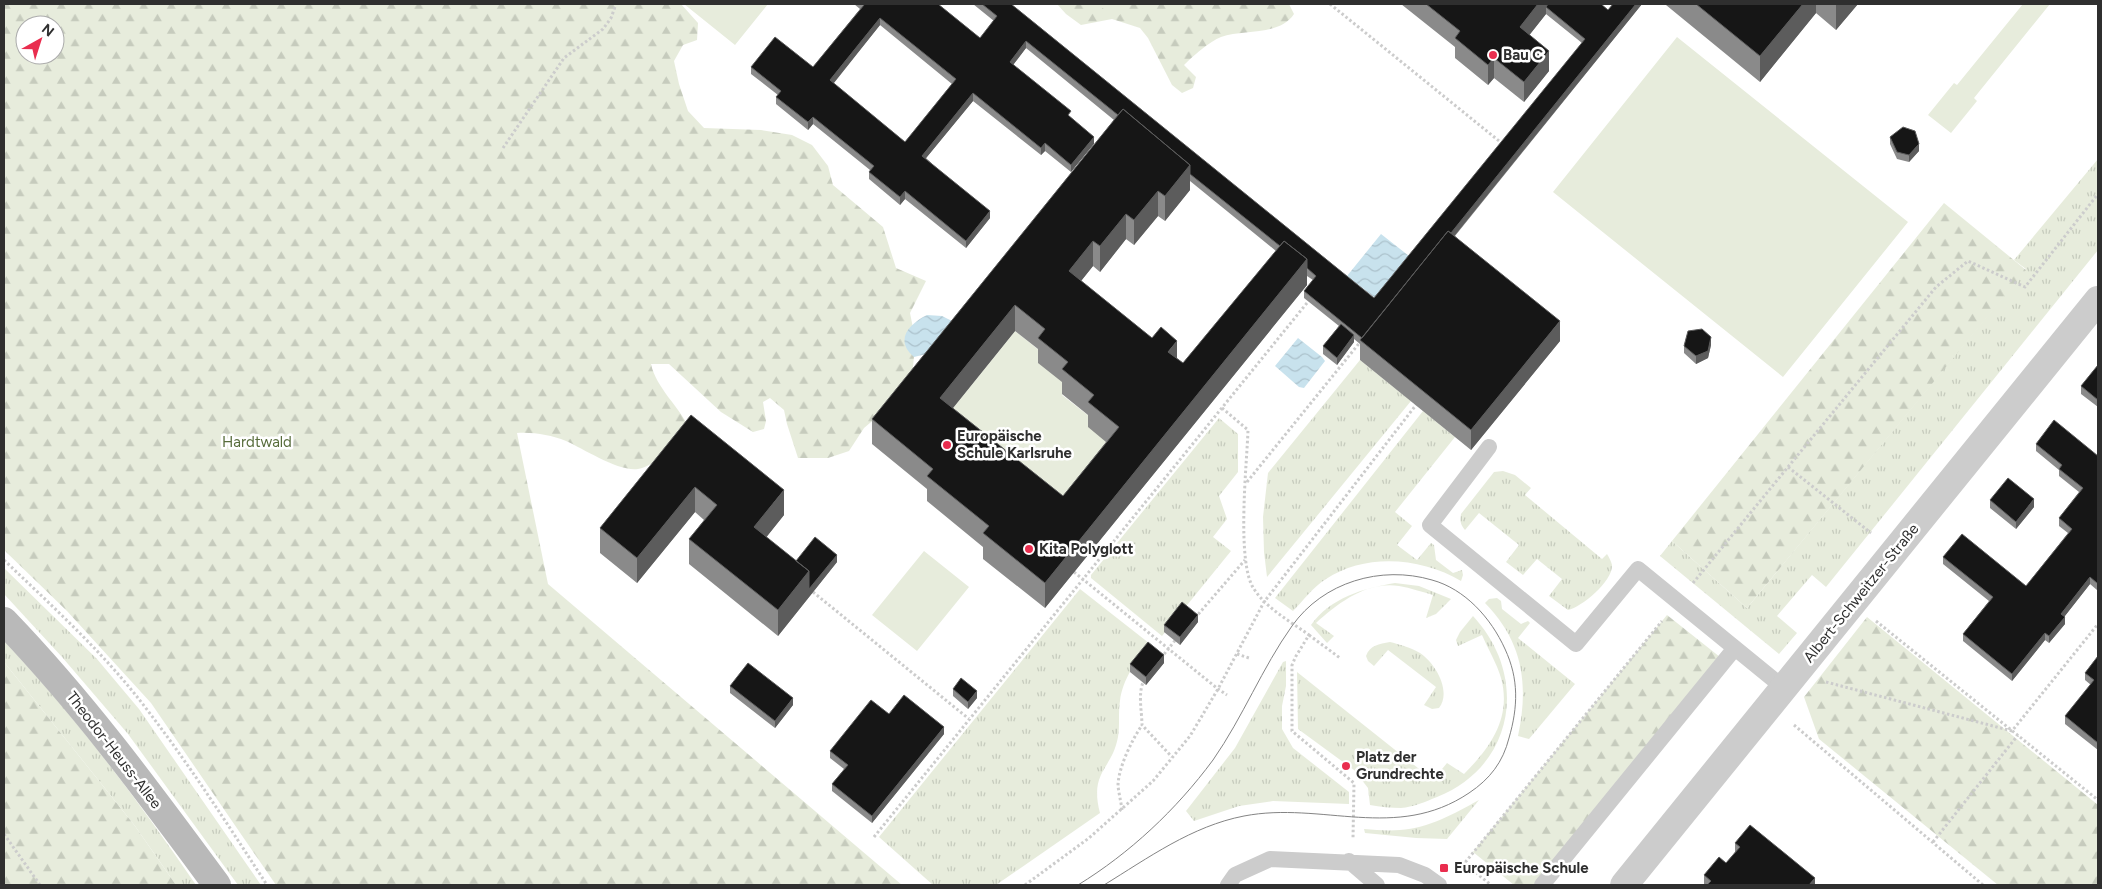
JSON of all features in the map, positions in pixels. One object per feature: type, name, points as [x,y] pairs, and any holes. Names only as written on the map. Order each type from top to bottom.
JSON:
[{"type":"main road","name":"Theodor-Heuss-Allee","points":[[4,621],[82,706],[141,781],[217,885]]},
{"type":"street","name":"Albert-Schweitzer-Straße","points":[[1624,885],[2098,300]]},
{"type":"lane","points":[[1489,446],[1430,525],[1576,644],[1638,569],[1783,689]]},
{"type":"lane","points":[[1542,885],[1735,648]]},
{"type":"lane","points":[[1228,885],[1235,875],[1270,859],[1350,861],[1408,867],[1426,875],[1439,885]]},
{"type":"lane","points":[[1350,861],[1377,885]]},
{"type":"path","points":[[503,148],[564,58],[603,29],[611,18],[616,4]]},
{"type":"path","points":[[1330,4],[1504,145]]},
{"type":"path","points":[[1459,871],[1936,287],[1968,262],[2025,287],[2098,194]]},
{"type":"path","points":[[874,837],[1312,298]]},
{"type":"path","points":[[1246,484],[1363,339]]},
{"type":"path","points":[[1025,885],[1089,838],[1122,810],[1153,781],[1190,736],[1218,689],[1264,602],[1416,405]]},
{"type":"path","points":[[1222,408],[1248,430],[1245,560],[1252,587],[1264,602],[1340,658]]},
{"type":"path","points":[[1788,467],[1895,552]]},
{"type":"path","points":[[4,560],[70,624],[145,706],[267,885]]},
{"type":"path","points":[[1192,620],[1245,560]]},
{"type":"path","points":[[1074,572],[1227,695]]},
{"type":"path","points":[[813,592],[969,719]]},
{"type":"path","points":[[1854,602],[2098,800]]},
{"type":"path","points":[[2012,731],[2098,624]]},
{"type":"path","points":[[1158,662],[1180,634]]},
{"type":"path","points":[[1309,635],[1292,665],[1291,727],[1296,736],[1354,784],[1350,861]]},
{"type":"path","points":[[1237,654],[1249,658]]},
{"type":"path","points":[[1122,810],[1118,784],[1134,737],[1142,725],[1142,682],[1147,675]]},
{"type":"path","points":[[1783,689],[2012,731]]},
{"type":"path","points":[[1783,689],[1933,842],[1983,885]]},
{"type":"path","points":[[1142,725],[1172,757]]},
{"type":"path","points":[[1933,842],[2018,735]]},
{"type":"path","points":[[4,834],[40,885]]},
{"type":"path","points":[[1464,864],[1491,885]]},
{"type":"green space","name":"Hardtwald","points":[[4,4],[681,4],[698,23],[697,40],[683,45],[674,61],[688,111],[704,128],[761,130],[792,135],[812,145],[828,166],[833,185],[883,227],[896,268],[926,281],[910,313],[914,333],[912,378],[902,396],[864,428],[849,451],[828,458],[798,458],[784,410],[770,398],[763,402],[766,421],[764,429],[753,432],[721,412],[669,364],[651,364],[658,381],[690,430],[666,453],[645,467],[630,469],[621,467],[560,439],[536,434],[517,433],[548,584],[902,885],[276,885],[151,703],[67,611],[4,550]]},
{"type":"green space","points":[[684,4],[768,4],[735,45]]},
{"type":"green space","points":[[1057,4],[1289,4],[1294,14],[1280,26],[1221,37],[1207,46],[1184,65],[1196,77],[1193,88],[1182,93],[1172,85],[1148,38],[1140,28],[1112,19],[1081,25],[1066,14]]},
{"type":"green space","points":[[1097,4],[1131,4],[1116,18]]},
{"type":"green space","points":[[2023,4],[2050,4],[1974,98],[1977,101],[1951,133],[1928,115],[1954,83],[1957,85]]},
{"type":"green space","points":[[1677,37],[1908,222],[1783,377],[1553,192]]},
{"type":"green space","points":[[2098,159],[2098,250],[1826,587],[1812,575],[1777,616],[1797,633],[1779,654],[1660,556],[1672,541],[1747,608],[2026,269],[2014,260]]},
{"type":"green space","points":[[1944,203],[2026,270],[1747,608],[1672,541]]},
{"type":"green space","points":[[1015,331],[1045,355],[1068,387],[1062,395],[1094,420],[1119,452],[1063,521],[940,424]]},
{"type":"green space","points":[[1360,360],[1411,401],[1267,577],[1263,517],[1268,473]]},
{"type":"green space","points":[[1423,411],[1455,437],[1395,512],[1412,526],[1397,545],[1417,560],[1431,543],[1434,545],[1436,560],[1453,573],[1462,570],[1461,581],[1429,567],[1411,563],[1393,561],[1358,565],[1341,571],[1321,582],[1293,611],[1275,598]]},
{"type":"green space","points":[[1219,418],[1238,434],[1238,472],[1219,496],[1227,519],[1213,537],[1231,551],[1162,636],[1091,578],[1091,575]]},
{"type":"green space","points":[[1503,471],[1515,475],[1531,488],[1525,495],[1602,559],[1607,554],[1612,565],[1608,578],[1596,592],[1574,608],[1568,610],[1549,596],[1562,579],[1537,559],[1523,575],[1506,562],[1519,545],[1479,513],[1465,530],[1462,526],[1461,514],[1494,472]]},
{"type":"green space","points":[[924,551],[969,587],[917,651],[872,615]]},
{"type":"green space","points":[[4,568],[97,659],[139,709],[261,885],[238,885],[128,734],[62,657],[4,594]]},
{"type":"green space","points":[[1395,583],[1419,586],[1451,599],[1436,614],[1426,618],[1433,595],[1399,586],[1387,585],[1376,587]]},
{"type":"green space","points":[[1375,587],[1364,590],[1343,601],[1316,623],[1334,636],[1327,643],[1311,625],[1338,601],[1360,591]]},
{"type":"green space","points":[[1080,589],[1154,647],[1141,657],[1131,670],[1121,694],[1118,737],[1111,757],[1099,779],[1097,788],[1100,813],[996,885],[933,885],[879,837]]},
{"type":"green space","points":[[1497,598],[1501,601],[1502,609],[1521,624],[1528,621],[1530,623],[1518,638],[1575,684],[1529,739],[1518,736],[1523,699],[1520,665],[1515,649],[1508,633],[1485,603],[1489,599]]},
{"type":"green space","points":[[1667,615],[1725,661],[1540,885],[1514,885],[1473,852]]},
{"type":"green space","points":[[1473,616],[1491,640],[1502,665],[1507,691],[1505,717],[1497,742],[1483,764],[1463,783],[1437,797],[1401,808],[1370,805],[1368,788],[1354,770],[1298,729],[1297,672],[1433,780],[1447,763],[1464,774],[1490,743],[1501,719],[1504,706],[1501,678],[1482,635],[1458,646],[1456,640],[1460,632]]},
{"type":"green space","points":[[1867,617],[2098,805],[2098,885],[1998,885],[1819,739],[1804,697]]},
{"type":"green space","points":[[4,641],[56,699],[105,759],[196,885],[176,885],[135,826],[4,662]]},
{"type":"green space","points":[[1390,642],[1420,653],[1431,663],[1443,686],[1443,701],[1439,708],[1432,709],[1424,705],[1436,687],[1388,650],[1374,666],[1368,661],[1366,656],[1372,647]]},
{"type":"green space","points":[[1286,661],[1282,729],[1293,748],[1349,792],[1349,804],[1273,801],[1239,806],[1194,821],[1186,811],[1235,748],[1283,662]]},
{"type":"green space","points":[[4,662],[135,826],[176,885],[4,885]]},
{"type":"green space","points":[[1479,800],[1447,839],[1365,833],[1364,829],[1411,829],[1451,815]]},
{"type":"water","points":[[1381,234],[1409,256],[1375,298],[1347,276]]},
{"type":"water","points":[[927,315],[942,316],[952,321],[926,354],[914,357],[905,345],[906,333],[915,323]]},
{"type":"water","points":[[1298,338],[1325,361],[1304,388],[1299,387],[1275,366]]},
{"type":"building","points":[[938,4],[980,38],[997,16],[982,4],[1011,4],[1374,298],[1585,39],[1546,7],[1548,4],[1601,4],[1608,10],[1613,4],[1636,4],[1451,233],[1448,231],[1362,338],[1304,291],[1316,276],[1307,268],[1307,259],[1284,241],[1280,246],[1190,174],[1190,165],[1123,109],[1118,115],[1026,41],[1010,62],[1071,111],[1068,115],[1094,137],[1071,165],[1045,143],[1041,148],[973,93],[922,156],[990,211],[966,241],[905,191],[900,197],[869,172],[874,166],[813,117],[808,122],[776,97],[781,91],[751,67],[775,37],[813,67],[864,5]],"holes":[[[880,18],[956,79],[905,142],[830,80]]]},
{"type":"building","points":[[1426,4],[1538,4],[1520,27],[1549,51],[1524,82],[1494,58],[1488,65],[1455,38],[1460,31]]},
{"type":"building","points":[[1696,4],[1803,4],[1760,56]]},
{"type":"building","points":[[1123,109],[1190,165],[1165,196],[1158,191],[1134,220],[1126,214],[1100,246],[1093,241],[1069,271],[1152,338],[1161,327],[1177,341],[1168,352],[1183,363],[1284,241],[1307,259],[1045,583],[983,533],[989,526],[927,476],[933,469],[872,419]],"holes":[[[1015,305],[1045,329],[1038,338],[1068,362],[1062,369],[1094,395],[1088,402],[1119,427],[1063,496],[940,398]]]},
{"type":"building","points":[[1903,127],[1915,131],[1919,144],[1909,155],[1897,152],[1890,137]]},
{"type":"building","points":[[1448,231],[1560,321],[1471,430],[1360,340]]},
{"type":"building","points":[[1341,324],[1354,335],[1337,358],[1323,346]]},
{"type":"building","points":[[1702,329],[1711,337],[1708,351],[1696,356],[1684,346],[1688,331]]},
{"type":"building","points":[[2098,365],[2098,400],[2081,386]]},
{"type":"building","points":[[691,415],[784,490],[754,527],[809,571],[778,610],[689,539],[717,505],[695,487],[637,558],[600,528]]},
{"type":"building","points":[[2054,420],[2098,456],[2098,581],[2097,583],[2090,577],[2061,614],[2065,617],[2049,636],[2045,633],[2012,674],[1963,634],[1993,597],[1943,557],[1962,534],[2026,586],[2072,529],[2059,518],[2083,488],[2059,469],[2062,465],[2036,444]]},
{"type":"building","points":[[2008,478],[2034,499],[2016,522],[1990,500]]},
{"type":"building","points":[[815,537],[837,555],[809,589],[809,571],[796,561]]},
{"type":"building","points":[[1182,602],[1198,615],[1180,637],[1164,625]]},
{"type":"building","points":[[1148,642],[1164,655],[1146,677],[1130,664]]},
{"type":"building","points":[[2098,656],[2098,743],[2065,716],[2094,680],[2085,673]]},
{"type":"building","points":[[748,663],[793,698],[775,721],[730,686]]},
{"type":"building","points":[[961,678],[977,691],[968,702],[953,689]]},
{"type":"building","points":[[904,695],[944,727],[872,816],[832,784],[848,765],[830,751],[871,700],[889,714]]},
{"type":"building","points":[[1750,825],[1815,878],[1809,885],[1707,885],[1711,881],[1704,875],[1719,857],[1726,863],[1740,847],[1735,843]]},
{"type":"tram line","points":[[1078,885],[1134,845],[1184,796],[1224,744],[1281,642],[1305,611],[1320,598],[1336,588],[1373,576],[1413,576],[1432,580],[1455,590],[1476,606],[1492,626],[1505,649],[1513,671],[1516,693],[1514,715],[1506,747],[1495,769],[1469,793],[1442,807],[1414,815],[1386,818],[1302,813],[1244,816],[1206,827],[1188,835],[1104,885]]},
{"type":"place","name":"Bau C","points":[[1493,55]]},
{"type":"place","name":"Europäische Schule Karlsruhe","points":[[947,445]]},
{"type":"place","name":"Kita Polyglott","points":[[1029,549]]},
{"type":"place","name":"Platz der Grundrechte","points":[[1346,766]]},
{"type":"place","name":"Europäische Schule","points":[[1444,868]]}]
